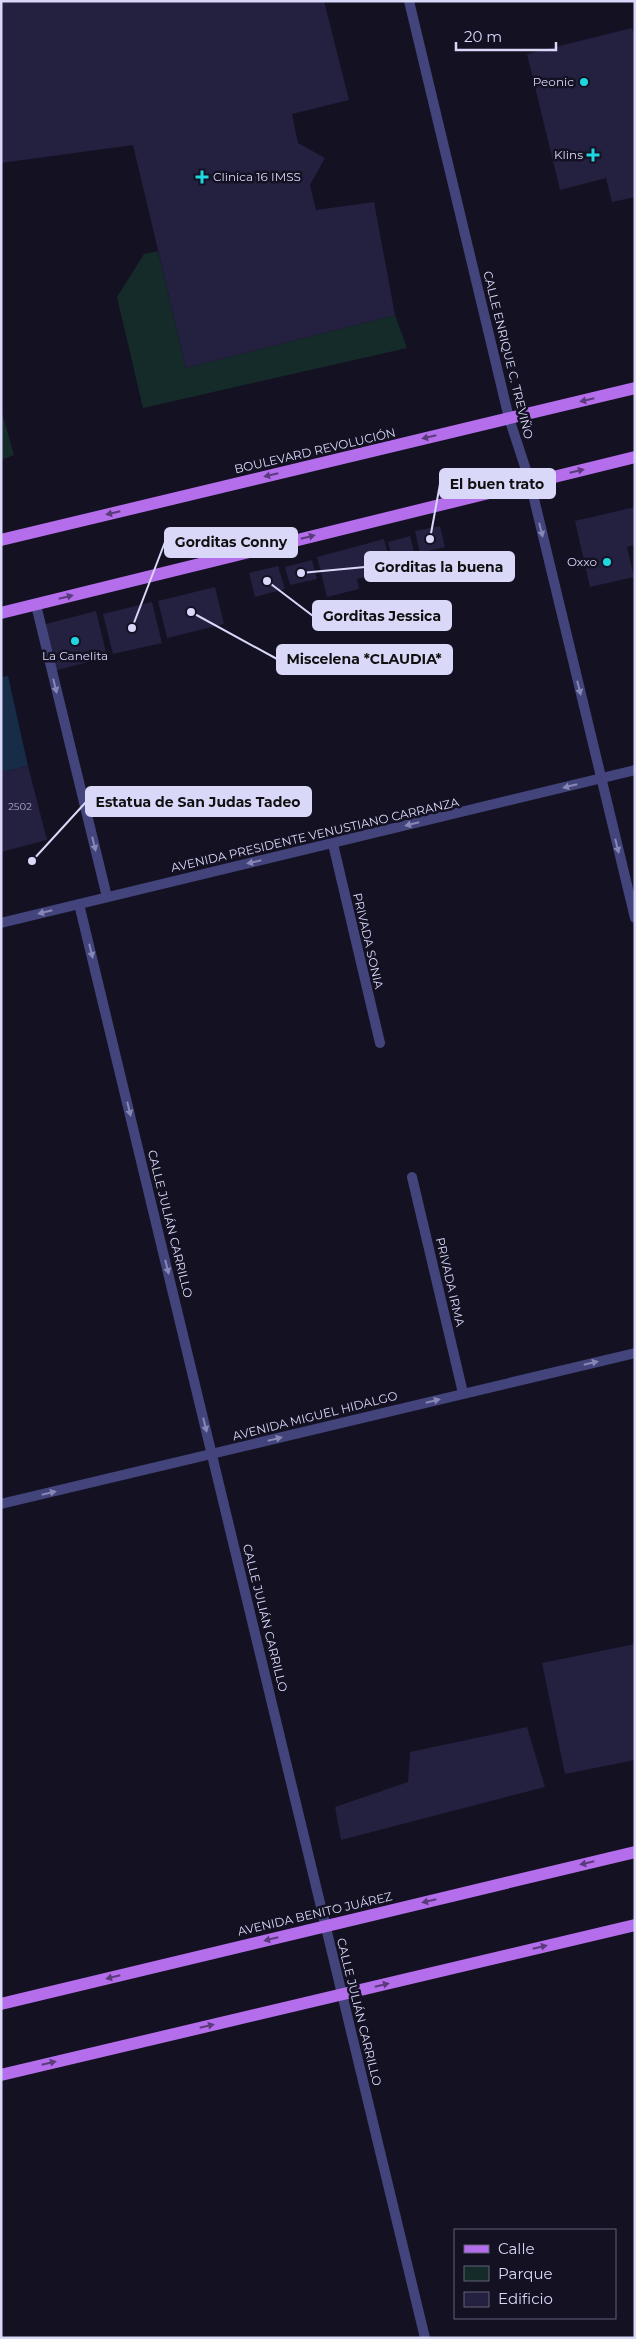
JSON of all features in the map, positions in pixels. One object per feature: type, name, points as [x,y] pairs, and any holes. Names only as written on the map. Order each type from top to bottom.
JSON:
[{"type":"main road","name":"BOULEVARD REVOLUCIÓN","points":[[1,540],[635,388]]},
{"type":"main road","points":[[1,613],[635,457]]},
{"type":"main road","name":"AVENIDA BENITO JUÁREZ","points":[[1,2004],[635,1852]]},
{"type":"main road","points":[[1,2075],[635,1925]]},
{"type":"street","name":"CALLE ENRIQUE C. TREVIÑO","points":[[409,1],[509,418],[530,482],[635,918]]},
{"type":"street","points":[[36,605],[107,897]]},
{"type":"street","name":"AVENIDA PRESIDENTE VENUSTIANO CARRANZA","points":[[1,923],[635,770]]},
{"type":"street","name":"PRIVADA SONIA","points":[[332,844],[380,1043]]},
{"type":"street","name":"CALLE JULIÁN CARRILLO","points":[[79,904],[425,2338]]},
{"type":"street","name":"PRIVADA IRMA","points":[[412,1177],[463,1394]]},
{"type":"street","name":"AVENIDA MIGUEL HIDALGO","points":[[1,1504],[635,1353]]},
{"type":"green space","points":[[158,251],[186,368],[395,315],[407,348],[143,408],[117,297],[144,254]]},
{"type":"green space","points":[[1,409],[14,455],[1,460]]},
{"type":"water","points":[[8,676],[28,766],[1,772],[1,677]]},
{"type":"building","points":[[1,1],[324,1],[349,100],[292,114],[298,143],[325,158],[310,185],[316,210],[374,202],[395,315],[186,368],[133,145],[1,163]]},
{"type":"building","points":[[632,28],[635,39],[635,197],[612,202],[606,178],[560,190],[527,54]]},
{"type":"building","name":"Oxxo","points":[[635,507],[635,545],[627,547],[634,577],[590,587],[575,521]]},
{"type":"building","points":[[440,526],[445,547],[420,553],[415,531]]},
{"type":"building","points":[[410,536],[416,559],[394,565],[388,542]]},
{"type":"building","points":[[384,539],[392,570],[357,579],[359,589],[327,597],[317,557]]},
{"type":"building","points":[[312,560],[317,579],[290,585],[285,567]]},
{"type":"building","points":[[278,566],[285,589],[255,597],[249,573]]},
{"type":"building","points":[[215,587],[224,624],[167,638],[158,601]]},
{"type":"building","points":[[152,602],[162,643],[113,654],[103,614]]},
{"type":"building","name":"La Canelita","points":[[96,611],[107,657],[54,671],[42,625]]},
{"type":"building","points":[[28,766],[47,840],[1,852],[1,772]]},
{"type":"building","points":[[635,1644],[635,1760],[565,1774],[542,1663]]},
{"type":"building","points":[[527,1727],[545,1787],[341,1840],[335,1807],[408,1782],[410,1752]]},
{"type":"place","name":"Peonic","points":[[584,82]]},
{"type":"place","name":"Klins","points":[[593,155]]},
{"type":"place","name":"Clinica 16 IMSS","points":[[202,177]]},
{"type":"place","name":"El buen trato","points":[[430,539]]},
{"type":"place","name":"Oxxo","points":[[607,562]]},
{"type":"place","name":"Gorditas la buena","points":[[301,573]]},
{"type":"place","name":"Gorditas Jessica","points":[[267,581]]},
{"type":"place","name":"Miscelena *CLAUDIA*","points":[[191,612]]},
{"type":"place","name":"Gorditas Conny","points":[[132,628]]},
{"type":"place","name":"La Canelita","points":[[75,641]]},
{"type":"place","name":"Estatua de San Judas Tadeo","points":[[32,861]]}]
